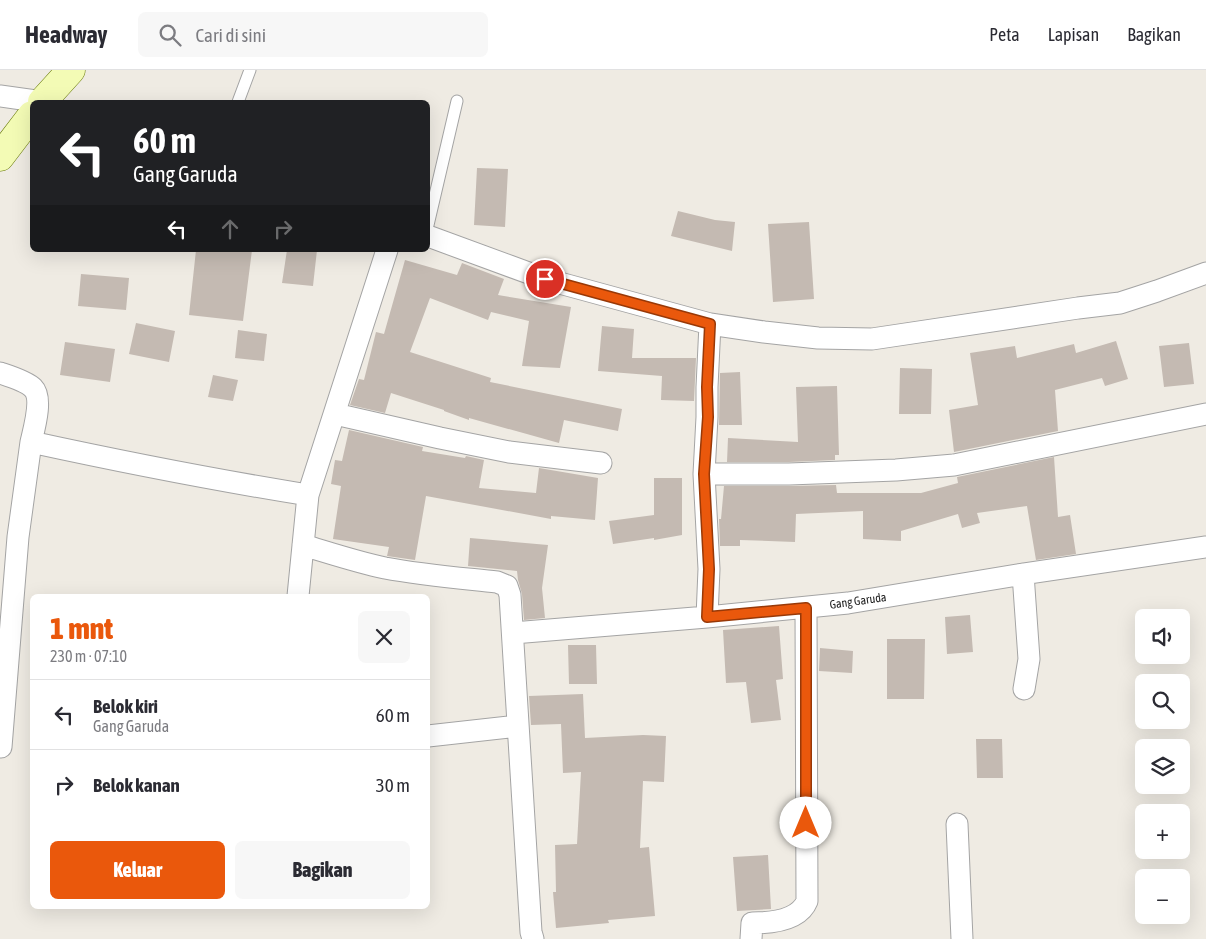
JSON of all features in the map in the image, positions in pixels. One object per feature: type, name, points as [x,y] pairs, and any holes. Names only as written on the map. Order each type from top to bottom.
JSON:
[{"type":"main road","points":[[45,100],[71,70]]},
{"type":"main road","points":[[0,157],[28,126]]},
{"type":"street","points":[[0,96],[30,100]]},
{"type":"street","points":[[430,237],[545,279],[710,324],[818,338],[872,339],[1120,303],[1157,292],[1206,272]]},
{"type":"street","points":[[298,594],[308,495],[387,252]]},
{"type":"street","points":[[707,617],[709,569],[704,474],[708,417],[707,387],[710,324]]},
{"type":"street","points":[[0,374],[14,377],[33,388],[37,402],[36,421],[31,442],[18,538],[1,747]]},
{"type":"street","points":[[335,414],[509,452],[601,463]]},
{"type":"street","points":[[704,474],[789,474],[896,470],[954,465],[1206,414]]},
{"type":"street","points":[[31,442],[165,470],[308,495]]},
{"type":"street","points":[[303,544],[385,568],[432,576],[497,582],[507,586],[510,595],[513,633],[531,932],[533,939]]},
{"type":"street","name":"Gang Garuda","points":[[513,633],[848,603],[1206,547]]},
{"type":"street","points":[[1024,574],[1029,659],[1024,689]]},
{"type":"street","points":[[751,939],[752,923],[772,922],[791,916],[801,910],[807,901],[806,608]]},
{"type":"street","points":[[430,736],[518,726]]},
{"type":"street","points":[[957,824],[962,939]]},
{"type":"lane","points":[[239,100],[250,70]]},
{"type":"lane","points":[[430,216],[457,101]]},
{"type":"building","points":[[477,168],[508,169],[505,227],[474,225]]},
{"type":"building","points":[[678,211],[715,220],[735,222],[732,251],[671,236]]},
{"type":"building","points":[[809,222],[814,299],[773,302],[768,224]]},
{"type":"building","points":[[196,252],[252,252],[243,321],[189,315]]},
{"type":"building","points":[[287,252],[317,252],[313,286],[282,283]]},
{"type":"building","points":[[405,260],[457,275],[462,263],[504,279],[498,295],[571,307],[560,368],[522,366],[529,321],[491,312],[488,320],[430,298],[410,352],[491,378],[490,382],[622,409],[618,431],[564,420],[559,443],[469,418],[469,420],[391,393],[385,413],[350,405],[359,379],[364,380],[376,332],[384,334]]},
{"type":"building","points":[[81,274],[129,278],[126,310],[78,306]]},
{"type":"building","points":[[136,323],[175,331],[169,362],[129,354]]},
{"type":"building","points":[[602,326],[634,329],[632,358],[696,358],[694,401],[661,400],[662,376],[598,371]]},
{"type":"building","points":[[238,330],[267,334],[264,361],[235,358]]},
{"type":"building","points":[[1116,341],[1128,379],[1105,386],[1102,378],[1055,390],[1058,431],[954,452],[949,410],[978,405],[970,353],[1015,346],[1017,358],[1074,344],[1076,353]]},
{"type":"building","points":[[65,342],[115,349],[110,382],[60,375]]},
{"type":"building","points":[[1189,343],[1194,384],[1164,387],[1159,346]]},
{"type":"building","points":[[900,368],[932,369],[931,414],[899,414]]},
{"type":"building","points":[[740,372],[742,425],[719,425],[720,373]]},
{"type":"building","points":[[213,375],[238,380],[233,401],[208,397]]},
{"type":"building","points":[[837,386],[839,455],[835,455],[835,460],[727,462],[728,438],[798,442],[796,387]]},
{"type":"building","points":[[349,430],[423,447],[422,451],[484,460],[479,488],[536,493],[539,468],[598,478],[595,520],[551,516],[551,519],[426,496],[415,560],[387,556],[389,547],[333,539],[341,486],[331,484],[335,460],[342,461]]},
{"type":"building","points":[[1054,457],[1058,517],[1070,515],[1076,554],[1036,560],[1027,506],[977,513],[980,523],[962,528],[958,514],[901,531],[901,541],[863,539],[863,511],[796,514],[795,542],[740,540],[740,546],[720,546],[719,519],[721,519],[724,486],[836,485],[837,493],[921,493],[958,483],[957,477]]},
{"type":"building","points":[[654,478],[682,478],[682,535],[613,544],[609,521],[654,515]]},
{"type":"building","points":[[470,538],[548,545],[542,588],[545,618],[524,620],[522,594],[517,571],[468,566]]},
{"type":"building","points":[[970,615],[973,652],[947,654],[945,617]]},
{"type":"building","points":[[779,626],[783,679],[776,680],[781,720],[751,723],[746,682],[726,683],[723,630]]},
{"type":"building","points":[[887,639],[925,639],[924,699],[887,699]]},
{"type":"building","points":[[568,645],[596,645],[597,684],[569,684]]},
{"type":"building","points":[[820,648],[853,651],[852,673],[819,671]]},
{"type":"building","points":[[583,694],[585,738],[643,735],[666,736],[664,782],[643,781],[640,848],[649,847],[655,916],[608,920],[609,923],[556,928],[553,892],[556,892],[555,845],[577,844],[581,772],[563,773],[561,724],[531,725],[529,696]]},
{"type":"building","points":[[976,739],[1002,739],[1003,778],[977,778]]},
{"type":"building","points":[[768,855],[771,909],[737,911],[733,857]]},
{"type":"route","points":[[545,279],[710,324],[707,387],[708,417],[704,474],[709,569],[707,617],[806,608],[806,823]]}]
